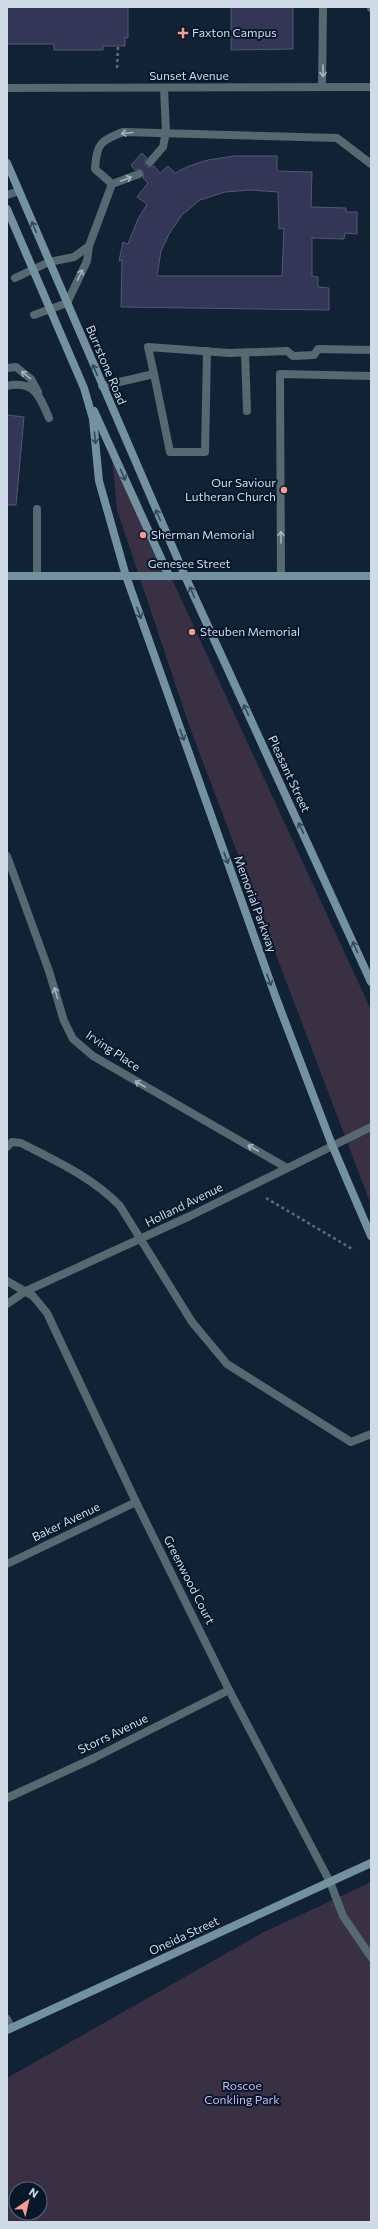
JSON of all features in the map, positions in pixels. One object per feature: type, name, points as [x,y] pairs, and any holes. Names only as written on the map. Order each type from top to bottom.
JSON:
[{"type":"street","points":[[322,87],[323,7]]},
{"type":"street","name":"Sunset Avenue","points":[[7,88],[371,87]]},
{"type":"street","points":[[150,162],[163,147],[166,132],[164,88]]},
{"type":"street","points":[[112,184],[95,169],[96,152],[103,140],[124,132],[337,138],[371,164]]},
{"type":"street","name":"Burrstone Road","points":[[7,163],[185,576]]},
{"type":"street","points":[[34,315],[67,304],[87,261],[88,246],[112,184],[139,174]]},
{"type":"street","points":[[7,195],[19,191]]},
{"type":"street","points":[[7,209],[84,388],[169,576]]},
{"type":"street","points":[[15,278],[49,262],[74,257],[88,246]]},
{"type":"street","points":[[207,351],[205,452],[170,452],[148,347],[245,353],[287,351],[293,356],[314,355],[318,350],[371,350]]},
{"type":"street","points":[[245,353],[247,410]]},
{"type":"street","points":[[7,368],[16,368],[31,379],[50,418]]},
{"type":"street","points":[[102,386],[154,374]]},
{"type":"street","points":[[281,576],[280,374],[371,376]]},
{"type":"street","points":[[7,386],[22,384],[38,392]]},
{"type":"street","points":[[84,388],[93,419],[99,481],[126,576]]},
{"type":"street","points":[[37,509],[37,576]]},
{"type":"street","name":"Genesee Street","points":[[7,576],[371,576]]},
{"type":"street","name":"Memorial Parkway","points":[[126,576],[276,998],[332,1145],[371,1236]]},
{"type":"street","name":"Pleasant Street","points":[[185,576],[371,982]]},
{"type":"street","name":"Irving Place","points":[[7,856],[49,970],[64,1021],[72,1039],[93,1056],[287,1168]]},
{"type":"street","name":"Holland Avenue","points":[[7,1304],[26,1292],[140,1240],[371,1127]]},
{"type":"street","points":[[7,1147],[12,1142],[21,1143],[84,1176],[110,1196],[120,1206],[192,1322],[227,1364],[351,1442],[371,1434]]},
{"type":"street","name":"Greenwood Court","points":[[7,1281],[33,1296],[47,1313],[136,1502],[229,1690],[330,1882],[343,1916],[371,1958]]},
{"type":"street","name":"Baker Avenue","points":[[7,1564],[136,1502]]},
{"type":"street","name":"Storrs Avenue","points":[[7,1798],[94,1758],[229,1690]]},
{"type":"street","name":"Oneida Street","points":[[9,2029],[371,1863]]},
{"type":"street","points":[[7,2019],[9,2029]]},
{"type":"path","points":[[117,68],[118,46]]},
{"type":"path","points":[[266,1198],[354,1250]]},
{"type":"green space","points":[[111,447],[371,1010],[371,1205],[190,728],[117,510]]},
{"type":"green space","name":"Roscoe Conkling Park","points":[[371,1882],[371,2222],[7,2222],[7,2078],[264,1932]]},
{"type":"building","points":[[7,7],[128,7],[128,38],[125,37],[125,46],[103,46],[103,50],[54,50],[54,44],[7,44]]},
{"type":"building","points":[[231,7],[293,7],[293,49],[231,50]]},
{"type":"building","points":[[142,153],[147,158],[145,161],[146,166],[154,166],[160,173],[168,166],[175,173],[189,166],[208,160],[234,156],[277,156],[277,171],[312,172],[311,207],[346,208],[346,212],[357,212],[357,234],[345,233],[344,239],[312,238],[312,276],[318,277],[318,287],[329,288],[329,310],[121,307],[122,260],[119,261],[123,242],[128,244],[138,219],[147,204],[137,197],[148,183],[143,178],[144,172],[140,169],[135,170],[131,165]],"holes":[[[250,190],[278,192],[279,229],[284,228],[282,276],[157,276],[161,251],[169,234],[182,215],[200,200],[225,192]]]},
{"type":"building","points":[[7,415],[24,417],[16,505],[7,505]]},
{"type":"place","name":"Faxton Campus","points":[[183,33]]},
{"type":"place","name":"Our Saviour Lutheran Church","points":[[284,490]]},
{"type":"place","name":"Sherman Memorial","points":[[143,535]]},
{"type":"place","name":"Steuben Memorial","points":[[192,632]]}]
